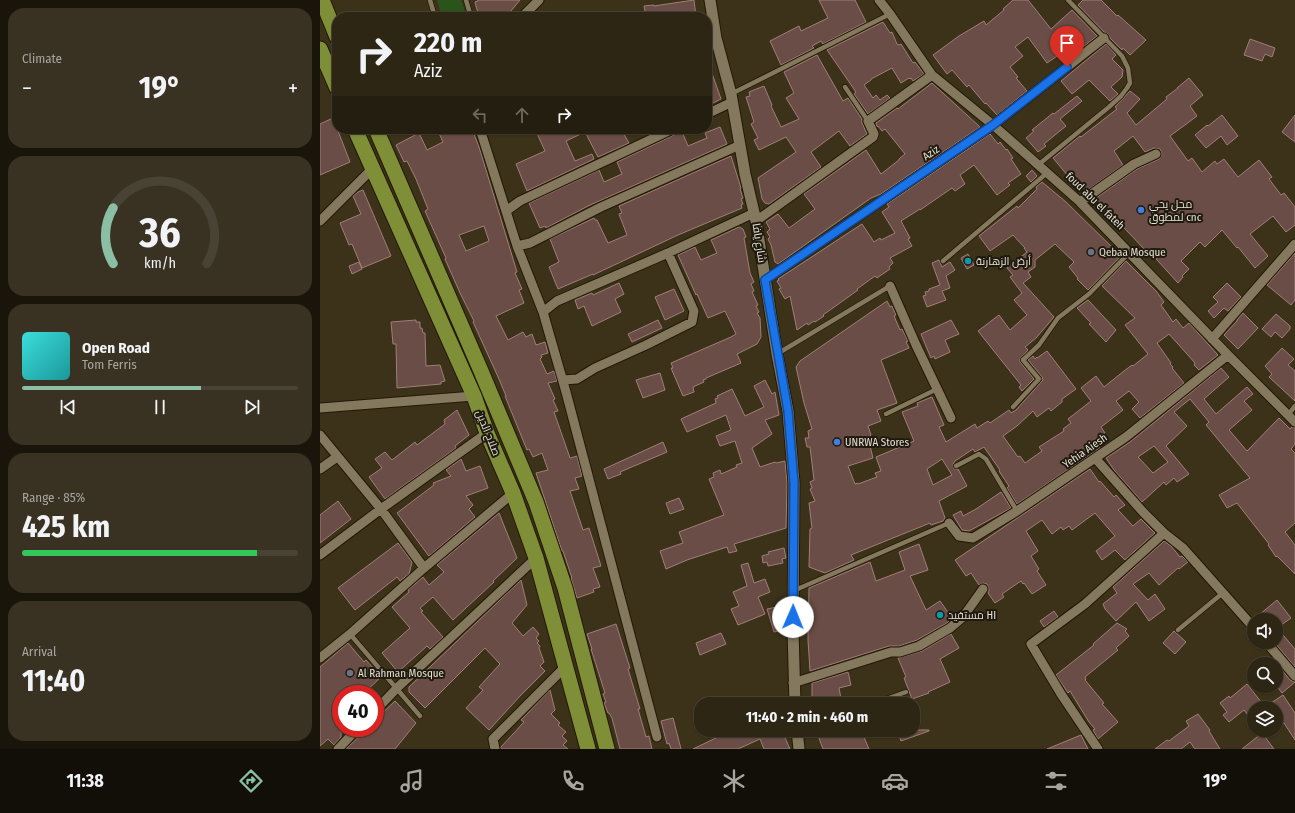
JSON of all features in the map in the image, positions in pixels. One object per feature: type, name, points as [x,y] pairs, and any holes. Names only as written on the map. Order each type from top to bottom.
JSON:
[{"type":"highway","points":[[322,0],[332,25]]},
{"type":"highway","points":[[321,53],[332,77]]},
{"type":"highway","name":"صلاح الدين","points":[[357,134],[474,396],[487,433],[513,493],[536,558],[588,749]]},
{"type":"highway","name":"صلاح الدين","points":[[378,134],[536,502],[564,588],[607,749]]},
{"type":"street","points":[[527,12],[538,0]]},
{"type":"street","name":"شارع يافا","points":[[710,0],[712,12]]},
{"type":"street","name":"foud abu el fateh","points":[[879,0],[932,75],[993,125],[1080,202],[1130,252],[1212,339],[1295,422]]},
{"type":"street","name":"شارع يافا","points":[[712,13],[716,38],[732,98],[755,217],[777,354],[788,411],[794,483],[793,683],[794,697]]},
{"type":"street","name":"Aziz","points":[[765,280],[993,125],[1104,38]]},
{"type":"street","points":[[543,312],[557,301],[755,217],[873,137],[874,134],[868,121],[932,75]]},
{"type":"street","points":[[712,111],[732,98]]},
{"type":"street","points":[[482,134],[517,246],[543,312],[563,380],[657,737]]},
{"type":"street","points":[[506,211],[520,201],[662,134]]},
{"type":"street","points":[[517,246],[530,243],[601,207],[740,145]]},
{"type":"street","points":[[1080,202],[1134,164],[1156,154]]},
{"type":"street","points":[[320,221],[373,168]]},
{"type":"street","points":[[1212,339],[1295,244]]},
{"type":"street","points":[[563,380],[577,379],[595,368],[692,322],[694,311],[668,253]]},
{"type":"street","points":[[890,286],[937,389],[952,418]]},
{"type":"street","name":"Yehia Aiesh","points":[[949,523],[959,536],[973,538],[1017,511],[1126,437],[1228,355]]},
{"type":"street","points":[[320,408],[474,396]]},
{"type":"street","points":[[320,555],[487,433]]},
{"type":"street","points":[[320,435],[381,509],[424,568]]},
{"type":"street","points":[[320,469],[337,457]]},
{"type":"street","points":[[1095,458],[1164,532],[1183,548],[1224,592],[1247,620]]},
{"type":"street","points":[[320,658],[350,634],[424,568],[513,493]]},
{"type":"street","points":[[1098,749],[1061,694],[1031,644],[1084,604],[1164,532]]},
{"type":"street","points":[[384,702],[536,558]]},
{"type":"street","points":[[793,683],[891,652],[900,652],[919,646],[950,628],[964,617],[983,589]]},
{"type":"street","points":[[1272,649],[1295,676]]},
{"type":"street","points":[[495,749],[493,739],[565,667]]},
{"type":"street","points":[[338,749],[349,737]]},
{"type":"street","points":[[798,737],[799,749]]},
{"type":"lane","points":[[430,0],[434,12]]},
{"type":"lane","points":[[466,0],[470,12]]},
{"type":"lane","points":[[1038,165],[1109,107],[1130,83],[1126,62],[1122,56],[1068,0]]},
{"type":"lane","points":[[732,98],[890,14]]},
{"type":"lane","points":[[845,87],[868,121]]},
{"type":"lane","points":[[942,261],[1047,173]]},
{"type":"lane","points":[[1013,407],[1039,379],[1023,360],[1039,345],[1058,318],[1089,294],[1130,252]]},
{"type":"lane","points":[[777,354],[890,286]]},
{"type":"lane","points":[[886,414],[937,389]]},
{"type":"lane","points":[[1288,415],[1295,406]]},
{"type":"lane","points":[[956,466],[979,454],[986,459],[1017,511]]},
{"type":"lane","points":[[794,591],[949,523]]},
{"type":"lane","points":[[1178,630],[1224,592]]},
{"type":"lane","points":[[350,634],[420,716]]},
{"type":"lane","points":[[892,697],[906,692]]},
{"type":"green space","points":[[437,0],[461,0],[465,12],[441,12]]},
{"type":"building","points":[[520,0],[510,12],[478,12],[475,2]]},
{"type":"building","points":[[694,0],[695,12],[645,12],[644,6]]},
{"type":"building","points":[[819,0],[855,0],[866,22],[823,44],[821,41],[812,46],[814,48],[781,65],[770,41],[799,26],[801,31],[828,18]]},
{"type":"building","points":[[1013,0],[1028,0],[1051,29],[1072,10],[1097,36],[1078,51],[1073,45],[1047,63],[1028,37],[1015,47],[1023,56],[1010,67],[1018,77],[1016,78],[1027,91],[997,115],[986,103],[985,104],[969,85],[967,87],[952,70],[947,74],[933,55],[959,36],[984,21],[986,25],[1004,10],[1003,9]]},
{"type":"building","points":[[1083,0],[1101,0],[1117,16],[1118,15],[1146,40],[1130,55],[1123,48],[1122,50],[1078,5]]},
{"type":"building","points":[[883,22],[890,33],[892,32],[897,44],[901,44],[913,63],[915,62],[924,74],[913,81],[909,78],[901,83],[892,68],[871,79],[864,85],[873,98],[876,95],[880,100],[887,95],[890,98],[868,114],[854,94],[856,92],[827,50]]},
{"type":"building","points":[[1250,39],[1275,48],[1272,57],[1265,54],[1262,61],[1244,55]]},
{"type":"building","points":[[1106,44],[1116,55],[1112,59],[1123,70],[1122,77],[1111,87],[1118,94],[1110,101],[1089,80],[1072,94],[1061,81]]},
{"type":"building","points":[[817,55],[843,101],[848,98],[862,119],[862,123],[867,134],[850,146],[839,131],[811,152],[821,167],[769,204],[765,203],[762,199],[758,178],[796,152],[786,137],[759,150],[754,140],[758,138],[751,124],[754,122],[746,97],[750,96],[749,92],[764,86],[781,127],[799,119],[786,98],[794,93],[784,72]]},
{"type":"building","points":[[712,73],[721,99],[712,104]]},
{"type":"building","points":[[1189,78],[1203,95],[1190,106],[1197,116],[1170,136],[1188,161],[1192,158],[1202,172],[1215,161],[1217,164],[1224,159],[1238,177],[1259,160],[1272,177],[1269,179],[1281,195],[1284,193],[1295,207],[1295,225],[1286,232],[1273,216],[1250,234],[1268,256],[1255,268],[1222,230],[1205,247],[1200,242],[1181,261],[1189,269],[1178,283],[1148,250],[1147,252],[1108,211],[1107,212],[1096,198],[1137,169],[1159,159],[1162,154],[1160,149],[1154,148],[1145,152],[1133,136],[1114,151],[1123,165],[1086,191],[1076,179],[1073,182],[1053,158],[1117,109],[1115,107],[1130,91],[1140,99],[1127,113],[1136,125]]},
{"type":"building","points":[[932,83],[980,127],[881,194],[871,198],[778,264],[775,262],[768,239],[770,237],[767,232],[770,229],[766,222],[778,214],[789,228],[815,209],[804,194],[866,150],[881,174],[899,160],[905,154],[885,129],[882,131],[878,126],[877,127],[876,123],[897,108],[898,109]]},
{"type":"building","points":[[1077,96],[1082,101],[1060,119],[1066,126],[1044,144],[1046,146],[1038,152],[1026,138],[1034,131],[1032,130]]},
{"type":"building","points":[[1222,115],[1238,136],[1227,145],[1221,136],[1206,148],[1195,135]]},
{"type":"building","points":[[1295,115],[1295,142],[1282,132]]},
{"type":"building","points":[[332,118],[332,134],[339,134],[350,162],[320,175],[320,124]]},
{"type":"building","points":[[720,127],[727,144],[588,206],[546,228],[545,226],[540,228],[529,203],[599,170],[604,182],[622,174],[617,162],[676,134],[683,134],[688,146],[707,138],[705,134],[712,134],[712,130]]},
{"type":"building","points":[[419,134],[427,150],[443,142],[439,134],[474,134],[479,147],[517,272],[515,273],[522,289],[519,290],[524,303],[496,316],[508,340],[523,332],[526,337],[532,334],[536,345],[545,342],[548,353],[541,355],[542,357],[540,359],[547,374],[554,371],[557,381],[548,383],[555,399],[553,400],[558,411],[554,412],[570,458],[577,456],[582,476],[575,478],[579,489],[570,491],[583,530],[589,528],[601,566],[593,568],[600,587],[593,589],[594,592],[577,598],[572,578],[536,473],[548,470],[542,453],[533,457],[529,449],[527,450],[499,379],[425,211],[428,209],[416,179],[407,161],[404,162],[396,145]],"holes":[[[484,226],[489,241],[466,251],[459,235]]]},
{"type":"building","points":[[537,134],[581,134],[566,141],[575,161],[592,154],[594,159],[527,191],[516,164],[545,151]]},
{"type":"building","points":[[586,134],[624,134],[629,143],[598,157]]},
{"type":"building","points":[[990,134],[998,144],[1000,142],[1006,150],[1007,149],[1013,158],[1011,159],[1021,174],[1008,183],[1010,185],[997,195],[974,165],[960,175],[965,184],[955,191],[952,188],[901,221],[910,238],[908,239],[912,246],[890,258],[893,263],[889,267],[890,269],[877,278],[875,276],[815,322],[814,321],[808,325],[807,323],[797,330],[790,296],[785,299],[779,289],[781,288],[777,281],[779,280],[778,279],[862,224],[874,242],[880,238],[881,240],[895,233],[882,212],[889,207],[887,204]]},
{"type":"building","points":[[731,156],[741,188],[743,198],[741,199],[743,204],[741,205],[742,208],[678,235],[593,275],[558,289],[549,267],[559,262],[550,239],[594,218],[597,220],[608,243],[627,235],[619,214],[622,213],[619,206]]},
{"type":"building","points":[[1032,170],[1037,176],[1031,182],[1026,176]]},
{"type":"building","points":[[1042,182],[1066,202],[1121,256],[1088,290],[1077,279],[1078,278],[1069,267],[1074,262],[1055,244],[1035,260],[1035,267],[1028,272],[1031,277],[1023,283],[1054,317],[1036,338],[1025,347],[1028,350],[1020,359],[1020,362],[1034,379],[1022,391],[1019,387],[1021,385],[978,331],[999,315],[1010,330],[1027,315],[1014,300],[1022,293],[1010,277],[1013,275],[1007,268],[1027,252],[1013,235],[990,251],[979,236],[1017,206],[1018,208]]},
{"type":"building","points":[[363,190],[391,256],[362,268],[352,244],[349,245],[340,223],[361,214],[353,196]]},
{"type":"building","points":[[739,227],[743,229],[746,237],[744,238],[750,273],[754,282],[751,284],[754,291],[752,292],[758,305],[756,306],[759,312],[757,313],[760,318],[761,337],[757,344],[737,354],[741,363],[706,378],[703,380],[704,382],[693,387],[694,392],[683,396],[671,368],[673,368],[671,363],[736,334],[725,311],[708,318],[678,255],[695,247],[701,260],[717,253],[711,240]]},
{"type":"building","points":[[1295,253],[1295,300],[1291,305],[1267,285]]},
{"type":"building","name":"أرض الزهارنة","points":[[968,254],[974,265],[967,269],[961,258]]},
{"type":"building","points":[[939,260],[942,267],[950,262],[955,270],[946,276],[950,288],[942,291],[946,300],[927,307],[923,296],[926,295],[925,292],[940,285],[932,263]]},
{"type":"building","points":[[1126,261],[1156,291],[1164,302],[1161,305],[1173,322],[1176,319],[1183,328],[1189,323],[1218,355],[1199,370],[1194,365],[1195,363],[1169,334],[1157,343],[1171,363],[1172,368],[1184,383],[1140,418],[1132,409],[1139,402],[1129,391],[1116,401],[1123,410],[1101,427],[1105,433],[1094,440],[1100,448],[1017,504],[1007,488],[1009,486],[999,471],[1000,470],[984,447],[975,452],[973,449],[953,464],[954,469],[958,469],[967,486],[939,501],[945,518],[943,521],[931,525],[930,523],[851,555],[854,560],[825,573],[809,567],[810,529],[812,528],[809,503],[815,501],[810,489],[812,488],[810,482],[814,480],[810,447],[807,447],[805,438],[809,438],[808,431],[812,429],[804,403],[796,367],[800,361],[887,301],[890,307],[892,306],[896,315],[894,316],[900,330],[902,329],[908,341],[906,342],[909,348],[881,360],[897,403],[877,410],[881,421],[868,426],[871,435],[868,438],[873,458],[848,466],[855,484],[858,484],[877,477],[875,473],[881,471],[876,457],[914,441],[902,412],[918,406],[917,403],[932,397],[944,425],[939,427],[946,442],[975,424],[977,428],[988,421],[990,423],[1009,410],[1011,413],[1016,410],[1043,380],[1028,360],[1033,356],[1035,359],[1047,351],[1076,389],[1062,399],[1062,402],[1051,411],[1049,408],[1037,417],[1033,411],[1017,426],[1003,436],[1018,457],[1020,456],[1025,463],[1042,451],[1039,447],[1064,431],[1063,429],[1071,423],[1068,419],[1091,401],[1081,388],[1096,376],[1104,387],[1148,354],[1125,325],[1135,318],[1102,286]],"holes":[[[942,459],[952,475],[933,485],[927,469]]]},
{"type":"building","points":[[359,262],[362,269],[352,274],[349,266]]},
{"type":"building","points":[[619,283],[624,294],[615,299],[621,312],[592,326],[584,306],[578,309],[575,300],[592,293],[593,295]]},
{"type":"building","points":[[1227,283],[1241,297],[1228,311],[1224,308],[1214,318],[1208,311],[1218,302],[1213,297]]},
{"type":"building","points":[[674,289],[684,311],[665,320],[655,297]]},
{"type":"building","points":[[1088,300],[1116,330],[1106,342],[1089,324],[1091,323],[1077,308]]},
{"type":"building","points":[[1243,313],[1258,328],[1238,349],[1224,335]]},
{"type":"building","points":[[1276,314],[1290,326],[1290,329],[1282,338],[1275,332],[1271,337],[1262,329]]},
{"type":"building","points":[[416,320],[416,322],[420,322],[420,328],[422,328],[423,333],[425,333],[426,366],[440,365],[445,381],[441,382],[441,384],[397,388],[396,344],[393,344],[391,322]]},
{"type":"building","points":[[658,320],[662,328],[632,342],[628,334]]},
{"type":"building","points":[[951,320],[959,334],[945,340],[950,352],[935,359],[934,356],[931,358],[921,334]]},
{"type":"building","points":[[1282,348],[1294,359],[1288,365],[1295,371],[1295,401],[1269,377],[1272,374],[1265,366]]},
{"type":"building","points":[[1221,368],[1229,377],[1204,399],[1216,414],[1247,387],[1253,394],[1244,401],[1252,410],[1229,430],[1247,451],[1279,418],[1290,429],[1292,427],[1295,428],[1295,444],[1291,449],[1295,453],[1295,523],[1285,532],[1295,545],[1295,574],[1277,556],[1276,557],[1268,545],[1269,544],[1237,503],[1227,508],[1219,495],[1250,478],[1206,425],[1209,422],[1190,399],[1174,412],[1187,426],[1166,446],[1189,474],[1177,482],[1174,478],[1166,485],[1164,482],[1142,502],[1114,470],[1106,458],[1130,442]],"holes":[[[1154,446],[1168,462],[1153,473],[1138,457]]]},
{"type":"building","points":[[660,373],[665,390],[643,398],[636,380]]},
{"type":"building","points":[[765,380],[772,394],[775,392],[779,415],[765,420],[772,434],[752,448],[760,467],[775,462],[785,461],[787,483],[786,528],[734,544],[737,551],[729,553],[727,547],[687,560],[666,569],[660,551],[683,543],[679,532],[724,515],[709,479],[714,477],[713,473],[720,470],[721,474],[737,467],[736,465],[742,463],[735,441],[720,446],[716,436],[731,430],[726,415],[687,432],[681,419],[716,403],[715,399],[718,398],[717,396],[732,389],[745,416],[764,407],[754,386]]},
{"type":"building","points":[[457,410],[469,435],[455,446],[456,448],[385,499],[369,477],[382,468],[375,459],[385,452],[392,460],[415,442],[417,445],[445,424],[444,420]]},
{"type":"building","points":[[663,442],[667,452],[620,472],[621,474],[608,479],[604,469]]},
{"type":"building","points":[[461,459],[466,471],[480,466],[488,488],[466,496],[473,505],[469,509],[475,517],[429,556],[397,513],[434,485],[433,483],[451,476],[446,470]]},
{"type":"building","points":[[1090,469],[1099,482],[1100,481],[1114,497],[1116,495],[1125,505],[1118,510],[1133,526],[1141,519],[1155,533],[1125,560],[1115,550],[1102,560],[1096,551],[1115,536],[1095,513],[1072,530],[1069,526],[1063,530],[1061,527],[1052,534],[1042,520],[1026,531],[1038,551],[1031,556],[1039,569],[1037,571],[1046,585],[1032,594],[1021,581],[1002,594],[1004,597],[995,603],[988,593],[989,589],[987,584],[983,583],[979,585],[971,573],[966,576],[955,560]]},
{"type":"building","points":[[1001,492],[1011,508],[969,531],[962,530],[953,515],[961,511],[963,516]]},
{"type":"building","points":[[679,498],[684,509],[670,514],[666,503]]},
{"type":"building","points":[[338,501],[351,519],[320,543],[320,515]]},
{"type":"building","points":[[499,513],[517,558],[493,581],[494,582],[453,620],[433,597],[420,608],[423,611],[421,612],[443,637],[430,649],[427,646],[398,672],[382,653],[410,628],[392,607],[423,577],[429,585],[444,572],[437,565]]},
{"type":"building","points":[[1164,541],[1171,546],[1180,557],[1182,556],[1188,562],[1179,569],[1178,568],[1159,585],[1149,573],[1133,584],[1148,600],[1155,594],[1165,609],[1149,621],[1136,602],[1116,621],[1105,609],[1103,604],[1117,593],[1113,587]]},
{"type":"building","points":[[398,543],[412,562],[409,574],[400,581],[397,577],[355,610],[338,588]]},
{"type":"building","points":[[919,544],[928,570],[910,576],[926,610],[940,601],[952,618],[947,623],[917,640],[899,646],[889,646],[810,671],[808,640],[809,588],[870,562],[876,581],[905,570],[899,552]]},
{"type":"building","points":[[784,548],[786,558],[782,559],[783,563],[768,566],[767,562],[763,563],[762,556],[769,554],[768,552]]},
{"type":"building","points":[[748,563],[754,583],[765,579],[770,592],[758,597],[765,614],[738,625],[731,609],[739,606],[733,592],[747,586],[741,565]]},
{"type":"building","points":[[521,580],[527,605],[512,623],[523,636],[533,627],[539,634],[536,638],[539,641],[537,643],[540,646],[539,648],[544,662],[540,666],[545,671],[489,730],[466,708],[483,690],[479,687],[500,664],[485,648],[425,708],[409,692],[409,687]]},
{"type":"building","points":[[1277,600],[1291,618],[1283,624],[1283,613],[1261,613]]},
{"type":"building","points":[[781,606],[785,627],[782,628],[783,630],[774,632],[767,609]]},
{"type":"building","points":[[1054,611],[1058,617],[1044,627],[1040,621]]},
{"type":"building","points":[[1117,623],[1127,629],[1125,631],[1129,636],[1116,648],[1118,650],[1085,677],[1085,680],[1104,703],[1102,704],[1118,722],[1098,739],[1093,730],[1095,729],[1070,691],[1068,693],[1056,675],[1094,645],[1093,644]]},
{"type":"building","points":[[616,624],[630,668],[628,669],[640,709],[638,709],[646,737],[649,736],[652,749],[620,749],[612,718],[604,703],[606,702],[603,694],[605,693],[587,634]]},
{"type":"building","points":[[1174,631],[1186,642],[1175,654],[1163,643]]},
{"type":"building","points":[[721,633],[726,644],[700,655],[696,643]]},
{"type":"building","points":[[951,634],[959,648],[940,659],[950,682],[928,692],[929,693],[918,697],[911,697],[904,678],[906,677],[898,658],[922,651]]},
{"type":"building","points":[[1283,635],[1295,649],[1295,667],[1280,649],[1283,649]]},
{"type":"building","points":[[348,643],[364,662],[366,660],[381,677],[373,685],[332,685],[332,737],[341,737],[334,745],[328,739],[320,746],[320,667]]},
{"type":"building","points":[[1283,671],[1290,680],[1295,682],[1283,692]]},
{"type":"building","points":[[848,672],[851,685],[839,688],[841,697],[812,697],[812,683]]},
{"type":"building","points":[[1247,684],[1247,693],[1254,693],[1260,701],[1247,701],[1247,714],[1244,710],[1229,722],[1223,715],[1227,712],[1220,703],[1229,696],[1230,698]]},
{"type":"building","points":[[550,690],[555,710],[551,714],[560,723],[558,725],[566,732],[562,736],[567,741],[563,745],[568,749],[501,749],[501,747],[524,722],[521,720]]},
{"type":"building","points":[[1283,695],[1295,713],[1295,740],[1284,723],[1283,724],[1283,701],[1274,701]]},
{"type":"building","points":[[395,701],[416,723],[395,749],[346,749],[359,737],[384,737],[384,711]]},
{"type":"building","points":[[1198,714],[1210,730],[1209,731],[1220,749],[1195,749],[1190,742],[1181,749],[1155,749],[1167,740],[1169,741],[1189,726],[1186,721]]},
{"type":"building","points":[[673,718],[681,749],[671,749],[669,743],[667,744],[661,721]]},
{"type":"building","points":[[920,730],[929,731],[920,734]]},
{"type":"building","points":[[1081,735],[1088,749],[1047,749]]},
{"type":"building","points":[[718,737],[785,737],[790,749],[764,749],[760,739],[738,749],[693,749]]},
{"type":"building","points":[[818,737],[864,737],[869,749],[823,749]]},
{"type":"building","points":[[900,737],[912,737],[901,741]]},
{"type":"building","points":[[1257,737],[1265,737],[1274,749],[1242,749]]},
{"type":"place","name":"محل يحي لمطوق cnc","points":[[1141,210]]},
{"type":"place","name":"Qebaa Mosque","points":[[1091,252]]},
{"type":"place","name":"أرض الزهارنة","points":[[968,261]]},
{"type":"place","name":"UNRWA Stores","points":[[837,442]]},
{"type":"place","name":"مستفيد HI","points":[[940,615]]},
{"type":"place","name":"Al Rahman Mosque","points":[[350,673]]},
{"type":"route","points":[[793,617],[794,483],[788,411],[765,280],[993,125],[1067,67]]}]
